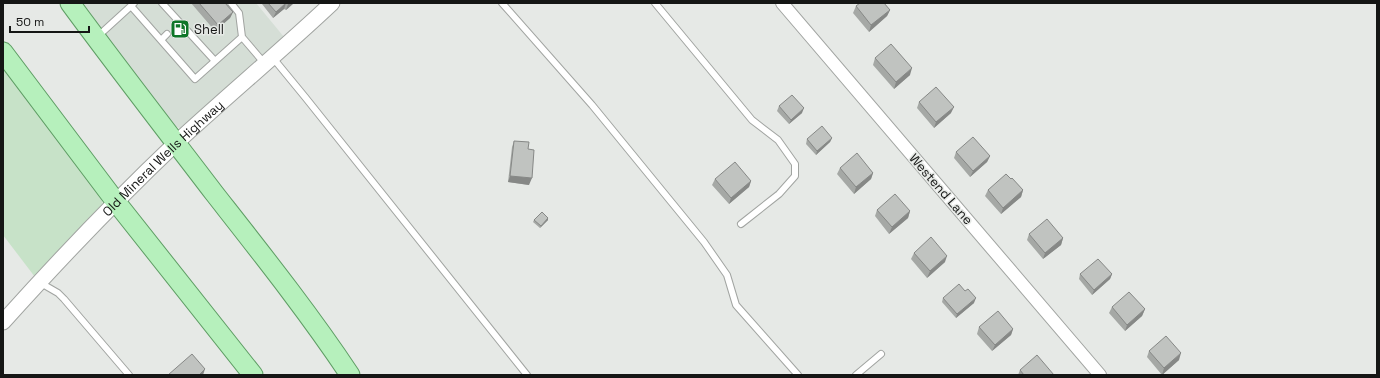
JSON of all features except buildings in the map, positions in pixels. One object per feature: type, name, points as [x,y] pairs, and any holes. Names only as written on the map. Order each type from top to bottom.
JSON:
[{"type":"main road","points":[[70,3],[176,144],[282,281],[327,341],[350,375]]},
{"type":"main road","points":[[3,52],[116,202],[253,375]]},
{"type":"street","name":"Old Mineral Wells Highway","points":[[3,322],[39,282],[116,202],[176,144],[332,3]]},
{"type":"street","name":"Westend Lane","points":[[782,3],[1100,375]]},
{"type":"lane","points":[[162,3],[167,13],[189,37],[201,46],[215,61]]},
{"type":"lane","points":[[231,3],[239,13],[242,37],[306,97],[527,375]]},
{"type":"lane","points":[[502,3],[592,105],[700,236],[727,275],[736,305],[798,375]]},
{"type":"lane","points":[[655,3],[752,120],[778,140],[795,164],[795,176],[779,194],[741,224]]},
{"type":"lane","points":[[96,38],[133,4],[150,28],[194,79],[242,37]]},
{"type":"lane","points":[[150,28],[156,22]]},
{"type":"lane","points":[[161,40],[167,34]]},
{"type":"lane","points":[[195,51],[201,46]]},
{"type":"lane","points":[[171,52],[177,47]]},
{"type":"lane","points":[[181,63],[187,58]]},
{"type":"lane","points":[[39,282],[58,293],[64,299],[130,375]]},
{"type":"lane","points":[[856,375],[881,354]]},
{"type":"shaded area","points":[[80,3],[256,3],[284,37],[182,129],[166,123]]},
{"type":"green space","points":[[3,67],[101,198],[103,204],[35,277],[3,235]]},
{"type":"place","name":"Shell","points":[[180,29]]}]
